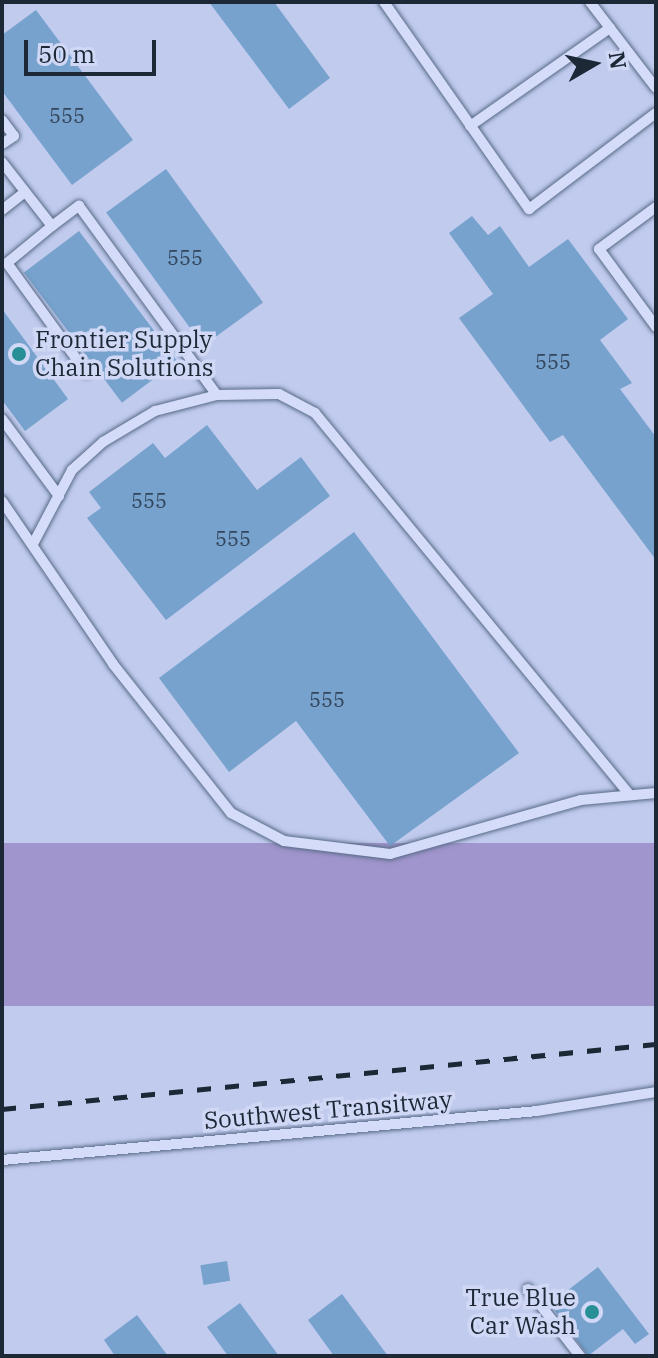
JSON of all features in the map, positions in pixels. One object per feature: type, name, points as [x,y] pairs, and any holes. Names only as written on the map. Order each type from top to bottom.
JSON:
[{"type":"lane","points":[[384,2],[529,209],[656,113]]},
{"type":"lane","points":[[590,2],[656,88]]},
{"type":"lane","points":[[470,126],[610,28]]},
{"type":"lane","points":[[2,120],[14,136],[2,144]]},
{"type":"lane","points":[[2,162],[52,226]]},
{"type":"lane","points":[[2,210],[25,192]]},
{"type":"lane","points":[[86,372],[7,263],[79,206],[217,395]]},
{"type":"lane","points":[[656,207],[599,249],[656,327]]},
{"type":"lane","points":[[33,544],[72,470],[103,442],[155,411],[217,395],[279,394],[315,413],[630,795]]},
{"type":"lane","points":[[2,419],[59,496]]},
{"type":"lane","points":[[2,501],[113,664],[231,813],[284,841],[390,854],[581,800],[656,793]]},
{"type":"lane","name":"Southwest Transitway","points":[[2,1160],[537,1111],[656,1092]]},
{"type":"lane","points":[[528,1289],[580,1356]]},
{"type":"shaded area","points":[[2,843],[656,843],[656,1006],[2,1006]]},
{"type":"building","points":[[209,2],[274,2],[330,78],[289,109]]},
{"type":"building","points":[[36,10],[133,140],[72,185],[2,91],[2,35]]},
{"type":"building","points":[[166,169],[263,302],[203,346],[106,212]]},
{"type":"building","points":[[472,216],[488,235],[500,226],[529,267],[568,239],[628,319],[600,340],[632,383],[620,389],[656,437],[656,560],[563,435],[550,442],[459,318],[493,294],[449,233]]},
{"type":"building","points":[[79,231],[177,361],[122,403],[24,273]]},
{"type":"building","name":"Frontier Supply Chain Solutions","points":[[2,309],[68,399],[25,431],[2,400]]},
{"type":"building","points":[[207,425],[257,490],[301,457],[330,496],[166,620],[87,518],[101,508],[89,492],[153,443],[165,458]]},
{"type":"building","points":[[354,532],[519,753],[390,846],[296,721],[229,772],[159,678]]},
{"type":"building","points":[[227,1261],[230,1281],[203,1285],[200,1265]]},
{"type":"building","name":"True Blue Car Wash","points":[[598,1267],[649,1334],[635,1344],[623,1329],[588,1356],[550,1304]]},
{"type":"building","points":[[342,1294],[388,1356],[334,1356],[308,1320]]},
{"type":"building","points":[[240,1303],[279,1356],[228,1356],[207,1327]]},
{"type":"building","points":[[137,1315],[168,1356],[115,1356],[104,1340]]},
{"type":"railway","points":[[2,1109],[656,1044]]},
{"type":"place","name":"Frontier Supply Chain Solutions","points":[[19,354]]},
{"type":"place","name":"True Blue Car Wash","points":[[592,1312]]}]
